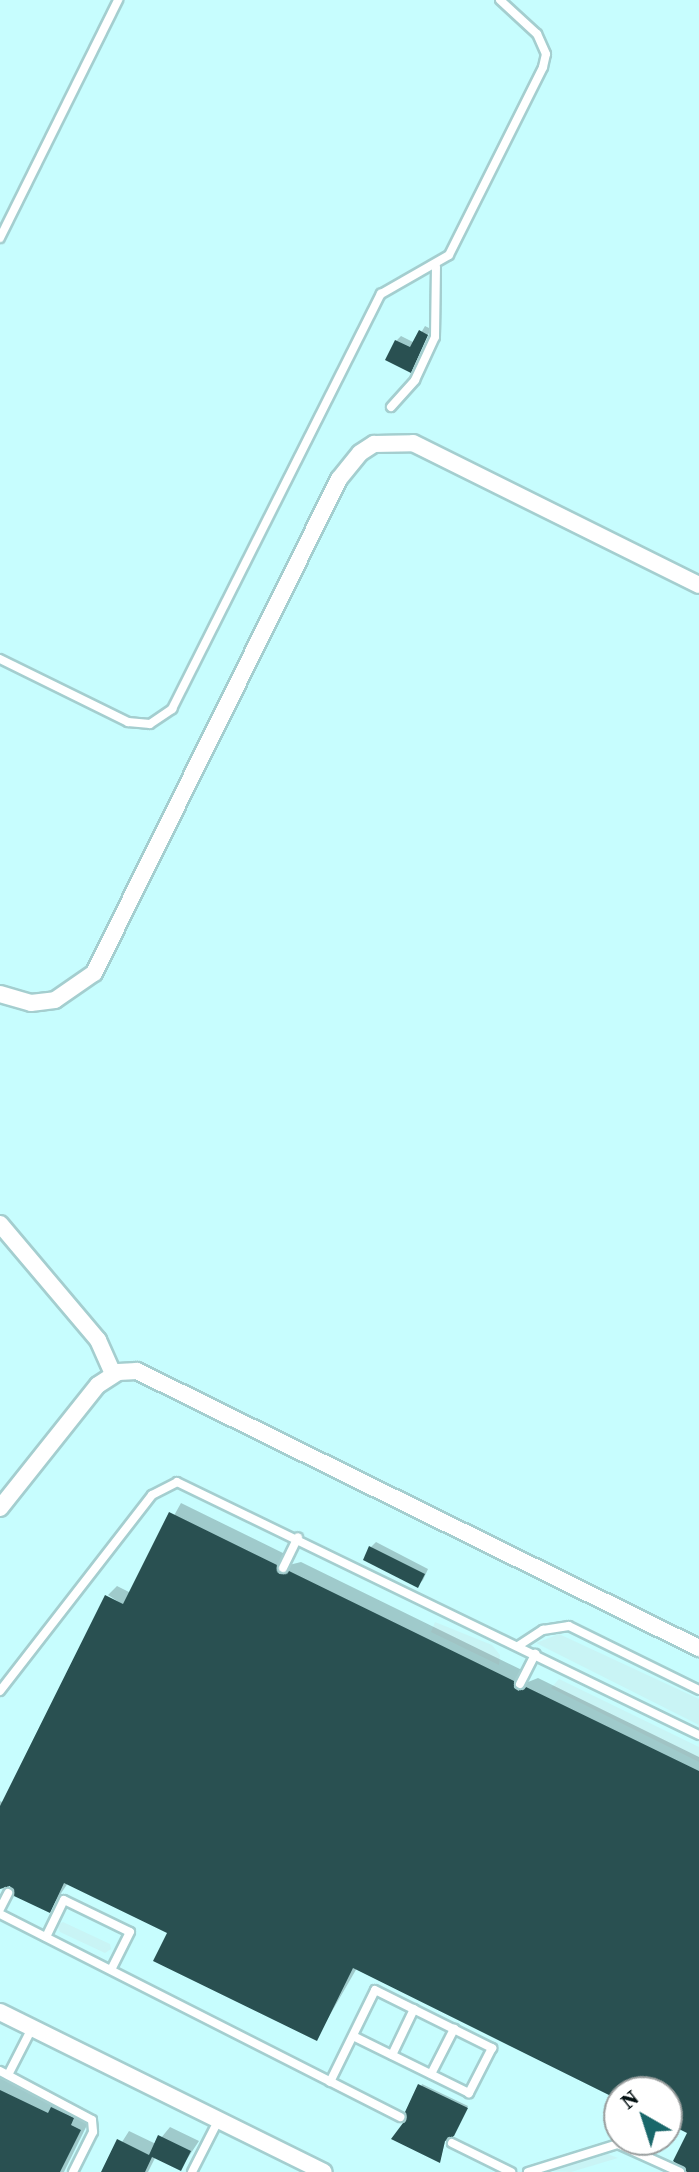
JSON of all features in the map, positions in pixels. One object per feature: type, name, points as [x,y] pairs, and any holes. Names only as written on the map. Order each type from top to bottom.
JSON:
[{"type":"street","points":[[0,994],[31,1003],[55,1000],[94,973],[339,479],[360,453],[374,444],[413,443],[699,585]]},
{"type":"street","points":[[0,1224],[92,1333],[113,1374]]},
{"type":"street","points":[[0,1508],[91,1393],[113,1374],[130,1370],[149,1376],[699,1648]]},
{"type":"street","points":[[0,2012],[324,2172]]},
{"type":"lane","points":[[0,238],[118,0]]},
{"type":"lane","points":[[0,659],[128,722],[150,724],[165,716],[177,703],[381,294],[391,284],[436,267],[453,249],[546,60],[537,34],[500,0]]},
{"type":"lane","points":[[391,407],[415,380],[435,337],[436,267]]},
{"type":"lane","points":[[0,1691],[162,1487],[177,1482],[195,1487],[699,1735]]},
{"type":"lane","points":[[283,1568],[298,1537]]},
{"type":"lane","points":[[518,1646],[543,1630],[569,1626],[699,1690]]},
{"type":"lane","points":[[520,1684],[535,1654]]},
{"type":"lane","points":[[8,1893],[0,1912],[400,2117]]},
{"type":"lane","points":[[46,1937],[64,1900],[130,1932],[111,1970]]},
{"type":"lane","points":[[330,2082],[375,1990],[492,2048],[469,2093],[353,2036]]},
{"type":"lane","points":[[392,2055],[414,2009]]},
{"type":"lane","points":[[32,2028],[4,2073],[92,2120],[93,2132],[73,2172]]},
{"type":"lane","points":[[431,2074],[454,2029]]},
{"type":"lane","points":[[192,2172],[218,2120]]},
{"type":"lane","points":[[452,2143],[511,2172]]},
{"type":"lane","points":[[528,2172],[611,2144],[633,2148],[680,2172]]},
{"type":"shaded area","points":[[0,0],[699,0],[699,2172],[0,2172]]},
{"type":"shaded area","points":[[435,1622],[492,1645],[500,1655],[499,1665],[431,1632]]},
{"type":"shaded area","points":[[559,1634],[699,1699],[699,1725],[536,1643]]},
{"type":"shaded area","points":[[559,1679],[699,1747],[699,1762],[551,1688]]},
{"type":"shaded area","points":[[63,1922],[110,1944],[111,1949],[105,1953],[60,1932],[57,1925]]},
{"type":"shaded area","points":[[603,2154],[618,2158],[571,2172],[551,2171]]},
{"type":"building","points":[[419,330],[428,335],[411,373],[385,360],[395,340],[410,347]]},
{"type":"building","points":[[169,1512],[277,1565],[279,1574],[289,1571],[514,1681],[518,1691],[526,1687],[699,1771],[699,2172],[687,2172],[673,2161],[676,2156],[683,2156],[683,2141],[687,2133],[683,2131],[683,2076],[603,2076],[603,2092],[353,1968],[317,2041],[153,1961],[167,1933],[64,1883],[50,1913],[14,1896],[10,1886],[0,1889],[0,1806],[105,1595],[123,1604]]},
{"type":"building","points":[[369,1546],[425,1574],[418,1588],[363,1560]]},
{"type":"building","points":[[418,2084],[468,2108],[454,2136],[445,2141],[440,2163],[391,2139],[406,2119],[405,2112]]},
{"type":"building","points":[[0,2090],[48,2113],[51,2107],[74,2118],[71,2125],[81,2130],[60,2172],[0,2172]]},
{"type":"building","points":[[158,2135],[191,2151],[181,2171],[152,2157],[145,2172],[101,2172],[117,2139],[149,2155]]}]
